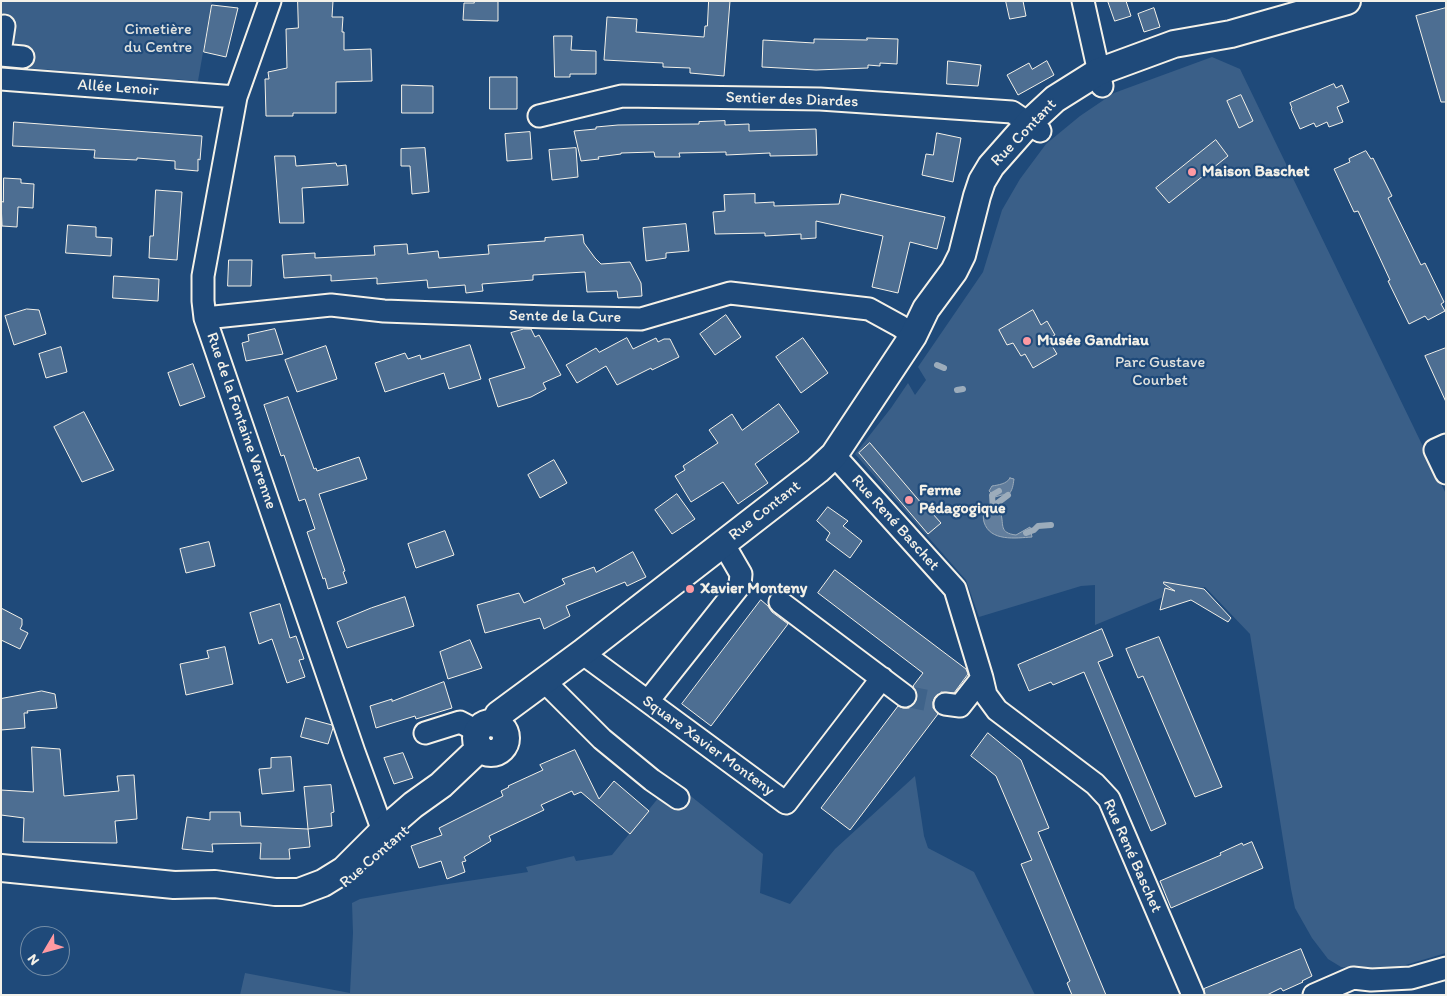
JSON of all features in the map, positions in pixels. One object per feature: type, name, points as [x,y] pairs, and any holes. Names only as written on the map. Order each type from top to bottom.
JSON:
[{"type":"main road","name":"Rue Contant","points":[[1,868],[174,885],[215,884],[275,892],[300,892],[323,883],[344,870],[383,831],[413,805],[441,785],[490,734],[550,687],[591,660],[729,554],[834,455],[913,336],[936,316],[968,273],[974,261],[988,208],[996,189],[1034,127],[1067,108],[1100,79],[1174,44],[1231,34],[1295,8],[1347,1]]},
{"type":"main road","name":"Rue Contant","points":[[490,734],[498,715],[591,660]]},
{"type":"main road","name":"Rue Contant","points":[[174,885],[213,897],[266,904],[295,906],[322,899],[346,885],[421,816],[441,785]]},
{"type":"street","name":"Rue de la Fontaine Varenne","points":[[270,1],[236,97],[203,276],[203,301],[206,318],[351,743],[383,831]]},
{"type":"street","points":[[1083,1],[1100,79]]},
{"type":"street","points":[[1,46],[4,26]]},
{"type":"street","points":[[1,55],[23,57]]},
{"type":"street","name":"Allée Lenoir","points":[[1,79],[236,97]]},
{"type":"street","name":"Sentier des Diardes","points":[[539,116],[622,96],[820,99],[1012,112],[1034,127]]},
{"type":"street","name":"Sente de la Cure","points":[[206,318],[331,305],[384,311],[641,319],[730,292],[869,309],[900,326],[913,336]]},
{"type":"street","points":[[1446,445],[1435,450],[1446,473]]},
{"type":"street","name":"Rue René Baschet","points":[[834,455],[955,589],[986,696],[997,710],[1095,784],[1109,799],[1193,995]]},
{"type":"street","name":"Rue Contant","points":[[648,702],[740,585],[740,574],[729,554]]},
{"type":"street","points":[[780,602],[905,696]]},
{"type":"street","name":"Square Xavier Monteny","points":[[591,660],[786,803],[882,678]]},
{"type":"street","points":[[945,704],[960,706],[982,678]]},
{"type":"street","points":[[550,687],[602,739],[652,780],[678,798]]},
{"type":"street","points":[[425,733],[460,722],[490,734]]},
{"type":"street","points":[[1314,995],[1353,978],[1370,980],[1411,978],[1446,968]]},
{"type":"green space","name":"Cimetière du Centre","points":[[1,1],[212,1],[198,81],[1,66]]},
{"type":"green space","name":"Parc Gustave Courbet","points":[[1212,57],[1240,69],[1446,494],[1446,953],[1385,971],[1341,967],[1328,959],[1312,938],[1295,908],[1250,634],[1205,587],[1163,597],[1095,625],[1095,585],[1081,586],[979,617],[966,580],[855,454],[908,383],[915,395],[926,380],[918,367],[983,272],[1002,210],[1020,179],[1046,144],[1080,116],[1114,93]]},
{"type":"green space","points":[[915,776],[924,836],[928,848],[974,872],[1035,995],[240,995],[245,973],[350,993],[353,933],[352,903],[360,899],[528,872],[526,867],[574,856],[576,861],[612,855],[672,781],[763,854],[760,893],[790,904],[835,849]]},
{"type":"shaded area","points":[[1010,478],[1014,479],[1012,489],[1008,495],[995,497],[989,491],[992,486],[1005,483]]},
{"type":"shaded area","points":[[991,502],[1001,514],[1003,528],[1007,532],[1016,535],[1030,527],[1032,537],[1004,537],[992,533],[987,528],[983,517],[985,511],[991,506]]},
{"type":"building","points":[[298,1],[333,1],[332,17],[343,17],[344,50],[371,49],[372,81],[336,82],[336,113],[293,113],[293,116],[266,116],[265,79],[269,79],[268,72],[287,68],[286,29],[298,28]]},
{"type":"building","points":[[474,1],[498,1],[498,21],[463,20],[464,3],[474,3]]},
{"type":"building","points":[[709,1],[730,1],[724,76],[690,73],[690,68],[663,67],[663,63],[604,60],[607,17],[637,19],[636,32],[704,37]]},
{"type":"building","points":[[1006,1],[1023,1],[1026,16],[1010,19]]},
{"type":"building","points":[[1108,1],[1126,1],[1131,16],[1115,21]]},
{"type":"building","points":[[212,5],[238,8],[226,57],[204,52]]},
{"type":"building","points":[[1154,8],[1160,27],[1144,32],[1138,14]]},
{"type":"building","points":[[1446,8],[1446,102],[1441,102],[1416,16]]},
{"type":"building","points":[[554,36],[572,36],[571,50],[596,51],[596,74],[570,74],[570,77],[555,77]]},
{"type":"building","points":[[867,38],[898,39],[897,64],[880,63],[880,66],[868,65],[868,68],[816,70],[762,67],[763,40],[814,43],[814,39],[867,40]]},
{"type":"building","points":[[948,61],[981,65],[978,86],[947,84]]},
{"type":"building","points":[[1047,61],[1054,75],[1018,95],[1007,75],[1029,63],[1032,69]]},
{"type":"building","points":[[490,77],[517,77],[517,109],[490,109]]},
{"type":"building","points":[[1334,84],[1336,88],[1342,85],[1349,102],[1337,107],[1343,122],[1329,127],[1327,122],[1316,127],[1314,123],[1300,129],[1290,103]]},
{"type":"building","points":[[402,85],[433,86],[433,113],[402,113]]},
{"type":"building","points":[[1241,95],[1253,121],[1239,128],[1227,101]]},
{"type":"building","points":[[725,121],[725,125],[749,124],[749,131],[816,129],[817,155],[770,156],[770,153],[726,155],[726,152],[679,153],[680,157],[655,157],[654,152],[621,153],[598,157],[599,159],[581,161],[574,131],[618,125],[699,124],[699,122]]},
{"type":"building","points":[[14,122],[202,136],[198,171],[175,169],[175,161],[137,158],[137,160],[94,158],[95,150],[13,146]]},
{"type":"building","points":[[530,132],[532,159],[507,161],[505,134]]},
{"type":"building","points":[[937,133],[961,138],[953,182],[922,175],[926,154],[933,155]]},
{"type":"building","name":"Maison Baschet","points":[[1216,140],[1228,156],[1169,203],[1156,188]]},
{"type":"building","points":[[425,148],[429,192],[412,194],[410,166],[401,166],[401,149]]},
{"type":"building","points":[[576,148],[578,177],[552,180],[549,150]]},
{"type":"building","points":[[1366,151],[1371,159],[1373,158],[1392,196],[1388,198],[1421,265],[1425,263],[1444,302],[1441,304],[1445,311],[1428,320],[1425,316],[1409,324],[1358,211],[1354,212],[1334,169],[1350,162],[1349,159]]},
{"type":"building","points":[[275,156],[295,156],[296,166],[336,163],[337,166],[346,165],[348,185],[302,188],[304,223],[280,223]]},
{"type":"building","points":[[4,178],[21,179],[21,183],[34,184],[33,208],[18,207],[17,227],[2,226],[1,201],[3,202]]},
{"type":"building","points":[[156,190],[182,192],[177,260],[149,258],[150,236],[153,236]]},
{"type":"building","points":[[755,194],[755,203],[774,202],[774,206],[839,204],[841,194],[945,217],[937,249],[910,242],[898,293],[872,287],[883,236],[816,221],[816,238],[801,239],[801,234],[765,236],[765,233],[715,234],[713,212],[725,211],[724,195]]},
{"type":"building","points":[[686,224],[689,251],[666,253],[666,258],[646,261],[643,228]]},
{"type":"building","points":[[68,225],[96,227],[96,237],[112,238],[111,256],[66,253]]},
{"type":"building","points":[[583,235],[584,243],[601,264],[630,262],[641,283],[642,296],[618,298],[617,291],[587,292],[585,272],[533,275],[533,280],[482,284],[483,291],[466,293],[465,285],[428,288],[427,280],[377,284],[377,278],[331,281],[331,275],[284,278],[282,255],[315,253],[315,258],[375,255],[374,246],[407,244],[408,254],[438,251],[439,258],[489,254],[488,245],[545,241],[545,238]]},
{"type":"building","points":[[229,260],[252,260],[251,286],[228,286]]},
{"type":"building","points":[[114,276],[159,279],[158,301],[113,298]]},
{"type":"building","points":[[27,309],[39,310],[46,334],[14,345],[5,316]]},
{"type":"building","name":"Musée Gandriau","points":[[1033,310],[1041,325],[1047,321],[1055,335],[1048,339],[1057,354],[1033,368],[1025,354],[1021,356],[1013,343],[1007,345],[999,330]]},
{"type":"building","points":[[726,315],[741,337],[715,355],[700,334]]},
{"type":"building","points":[[275,329],[283,354],[246,361],[242,343],[249,341],[248,335]]},
{"type":"building","points":[[531,329],[535,337],[539,335],[561,375],[543,383],[546,389],[531,397],[498,407],[489,379],[525,368],[511,333]]},
{"type":"building","points":[[627,338],[633,349],[656,338],[658,342],[670,339],[679,357],[617,385],[606,366],[577,383],[566,365],[596,348],[599,352]]},
{"type":"building","points":[[803,338],[828,373],[801,393],[776,357]]},
{"type":"building","points":[[470,345],[481,379],[449,389],[444,373],[385,392],[375,363],[405,353],[408,359],[420,355],[421,359]]},
{"type":"building","points":[[326,346],[337,379],[297,392],[285,360]]},
{"type":"building","points":[[61,347],[67,372],[46,378],[39,354]]},
{"type":"building","points":[[1446,348],[1446,402],[1425,356]]},
{"type":"building","points":[[193,364],[205,397],[180,406],[168,373]]},
{"type":"building","points":[[288,397],[314,469],[316,468],[317,471],[359,457],[367,479],[319,494],[345,571],[343,572],[347,583],[328,589],[307,532],[315,529],[305,499],[299,501],[284,455],[281,456],[264,405]]},
{"type":"building","points":[[779,404],[799,432],[755,464],[768,483],[738,504],[723,482],[691,502],[675,476],[685,470],[683,466],[718,443],[709,430],[732,414],[742,430]]},
{"type":"building","points":[[84,412],[114,470],[82,482],[54,427]]},
{"type":"building","name":"Ferme Pédagogique","points":[[870,443],[922,504],[941,523],[928,534],[859,453]]},
{"type":"building","points":[[554,460],[567,483],[540,498],[528,475]]},
{"type":"building","points":[[677,494],[695,519],[672,534],[655,510]]},
{"type":"building","points":[[828,507],[848,521],[843,526],[862,541],[850,558],[826,540],[830,533],[817,521]]},
{"type":"building","points":[[445,531],[454,555],[416,568],[408,544]]},
{"type":"building","points":[[209,542],[215,566],[186,573],[180,549]]},
{"type":"building","points":[[633,552],[646,577],[627,586],[625,582],[566,606],[570,616],[544,629],[540,618],[485,633],[477,605],[519,593],[524,603],[565,584],[562,579],[594,567],[596,572]]},
{"type":"building","points":[[835,570],[966,669],[968,674],[954,693],[941,692],[935,697],[933,708],[938,714],[850,830],[821,808],[898,706],[909,708],[915,704],[917,692],[913,686],[923,673],[818,593]]},
{"type":"building","points":[[1164,582],[1204,589],[1231,618],[1228,622],[1191,600],[1160,610],[1165,588],[1175,591],[1164,584]]},
{"type":"building","points":[[405,597],[414,626],[347,648],[337,622]]},
{"type":"building","points":[[761,600],[772,612],[788,624],[711,726],[682,704]]},
{"type":"building","points":[[280,604],[290,638],[296,636],[304,659],[299,660],[305,677],[287,683],[272,639],[259,644],[250,613]]},
{"type":"building","points":[[1,608],[22,619],[20,629],[28,633],[20,649],[1,640]]},
{"type":"building","points":[[1102,629],[1113,656],[1098,662],[1166,824],[1151,831],[1084,672],[1053,685],[1051,682],[1029,691],[1018,665]]},
{"type":"building","points":[[1159,637],[1222,787],[1195,797],[1143,676],[1138,678],[1126,649]]},
{"type":"building","points":[[470,640],[482,668],[448,679],[440,652]]},
{"type":"building","points":[[225,647],[233,684],[186,695],[180,664],[209,658],[207,651]]},
{"type":"building","points":[[444,682],[452,708],[416,719],[415,716],[376,728],[370,706],[392,699],[392,701]]},
{"type":"building","points":[[42,691],[55,694],[57,708],[27,711],[28,713],[24,713],[25,728],[1,730],[1,699]]},
{"type":"building","points":[[306,718],[332,725],[333,728],[328,744],[301,737]]},
{"type":"building","points":[[988,733],[1021,760],[1049,828],[1038,832],[1106,995],[1072,995],[1067,983],[1070,981],[1021,864],[1032,860],[996,776],[971,756]]},
{"type":"building","points":[[32,747],[60,749],[64,796],[119,791],[117,776],[134,775],[137,819],[115,821],[117,843],[23,842],[24,818],[1,815],[1,790],[33,792]]},
{"type":"building","points":[[575,750],[599,799],[614,781],[649,811],[630,834],[581,792],[574,795],[572,791],[541,805],[544,810],[489,836],[491,841],[464,857],[466,861],[462,862],[465,872],[447,879],[441,861],[419,868],[411,846],[442,835],[439,828],[503,796],[501,791],[508,786],[543,770],[540,765]]},
{"type":"building","points":[[403,753],[413,778],[394,784],[384,758]]},
{"type":"building","points":[[291,757],[294,791],[262,794],[259,769],[271,768],[271,758]]},
{"type":"building","points":[[331,785],[334,812],[331,813],[332,826],[308,829],[304,787]]},
{"type":"building","points":[[210,812],[240,812],[241,826],[308,829],[310,847],[289,849],[290,859],[260,859],[261,843],[212,844],[213,852],[182,849],[187,817],[210,820]]},
{"type":"building","points":[[1252,842],[1263,868],[1171,908],[1160,881],[1221,855],[1220,853],[1242,843],[1243,845]]},
{"type":"building","points":[[1301,949],[1312,976],[1303,982],[1283,991],[1281,988],[1267,995],[1205,995],[1204,989]]},
{"type":"waterway","points":[[937,365],[944,368]]},
{"type":"waterway","points":[[957,390],[963,389]]},
{"type":"waterway","points":[[993,509],[992,495],[999,491]]},
{"type":"waterway","points":[[991,508],[1008,495]]},
{"type":"waterway","points":[[1026,533],[1038,526],[1051,525]]},
{"type":"tunnel","points":[[905,696],[945,704]]},
{"type":"place","name":"Maison Baschet","points":[[1192,172]]},
{"type":"place","name":"Musée Gandriau","points":[[1027,341]]},
{"type":"place","name":"Ferme Pédagogique","points":[[909,500]]},
{"type":"place","name":"Xavier Monteny","points":[[690,589]]}]
